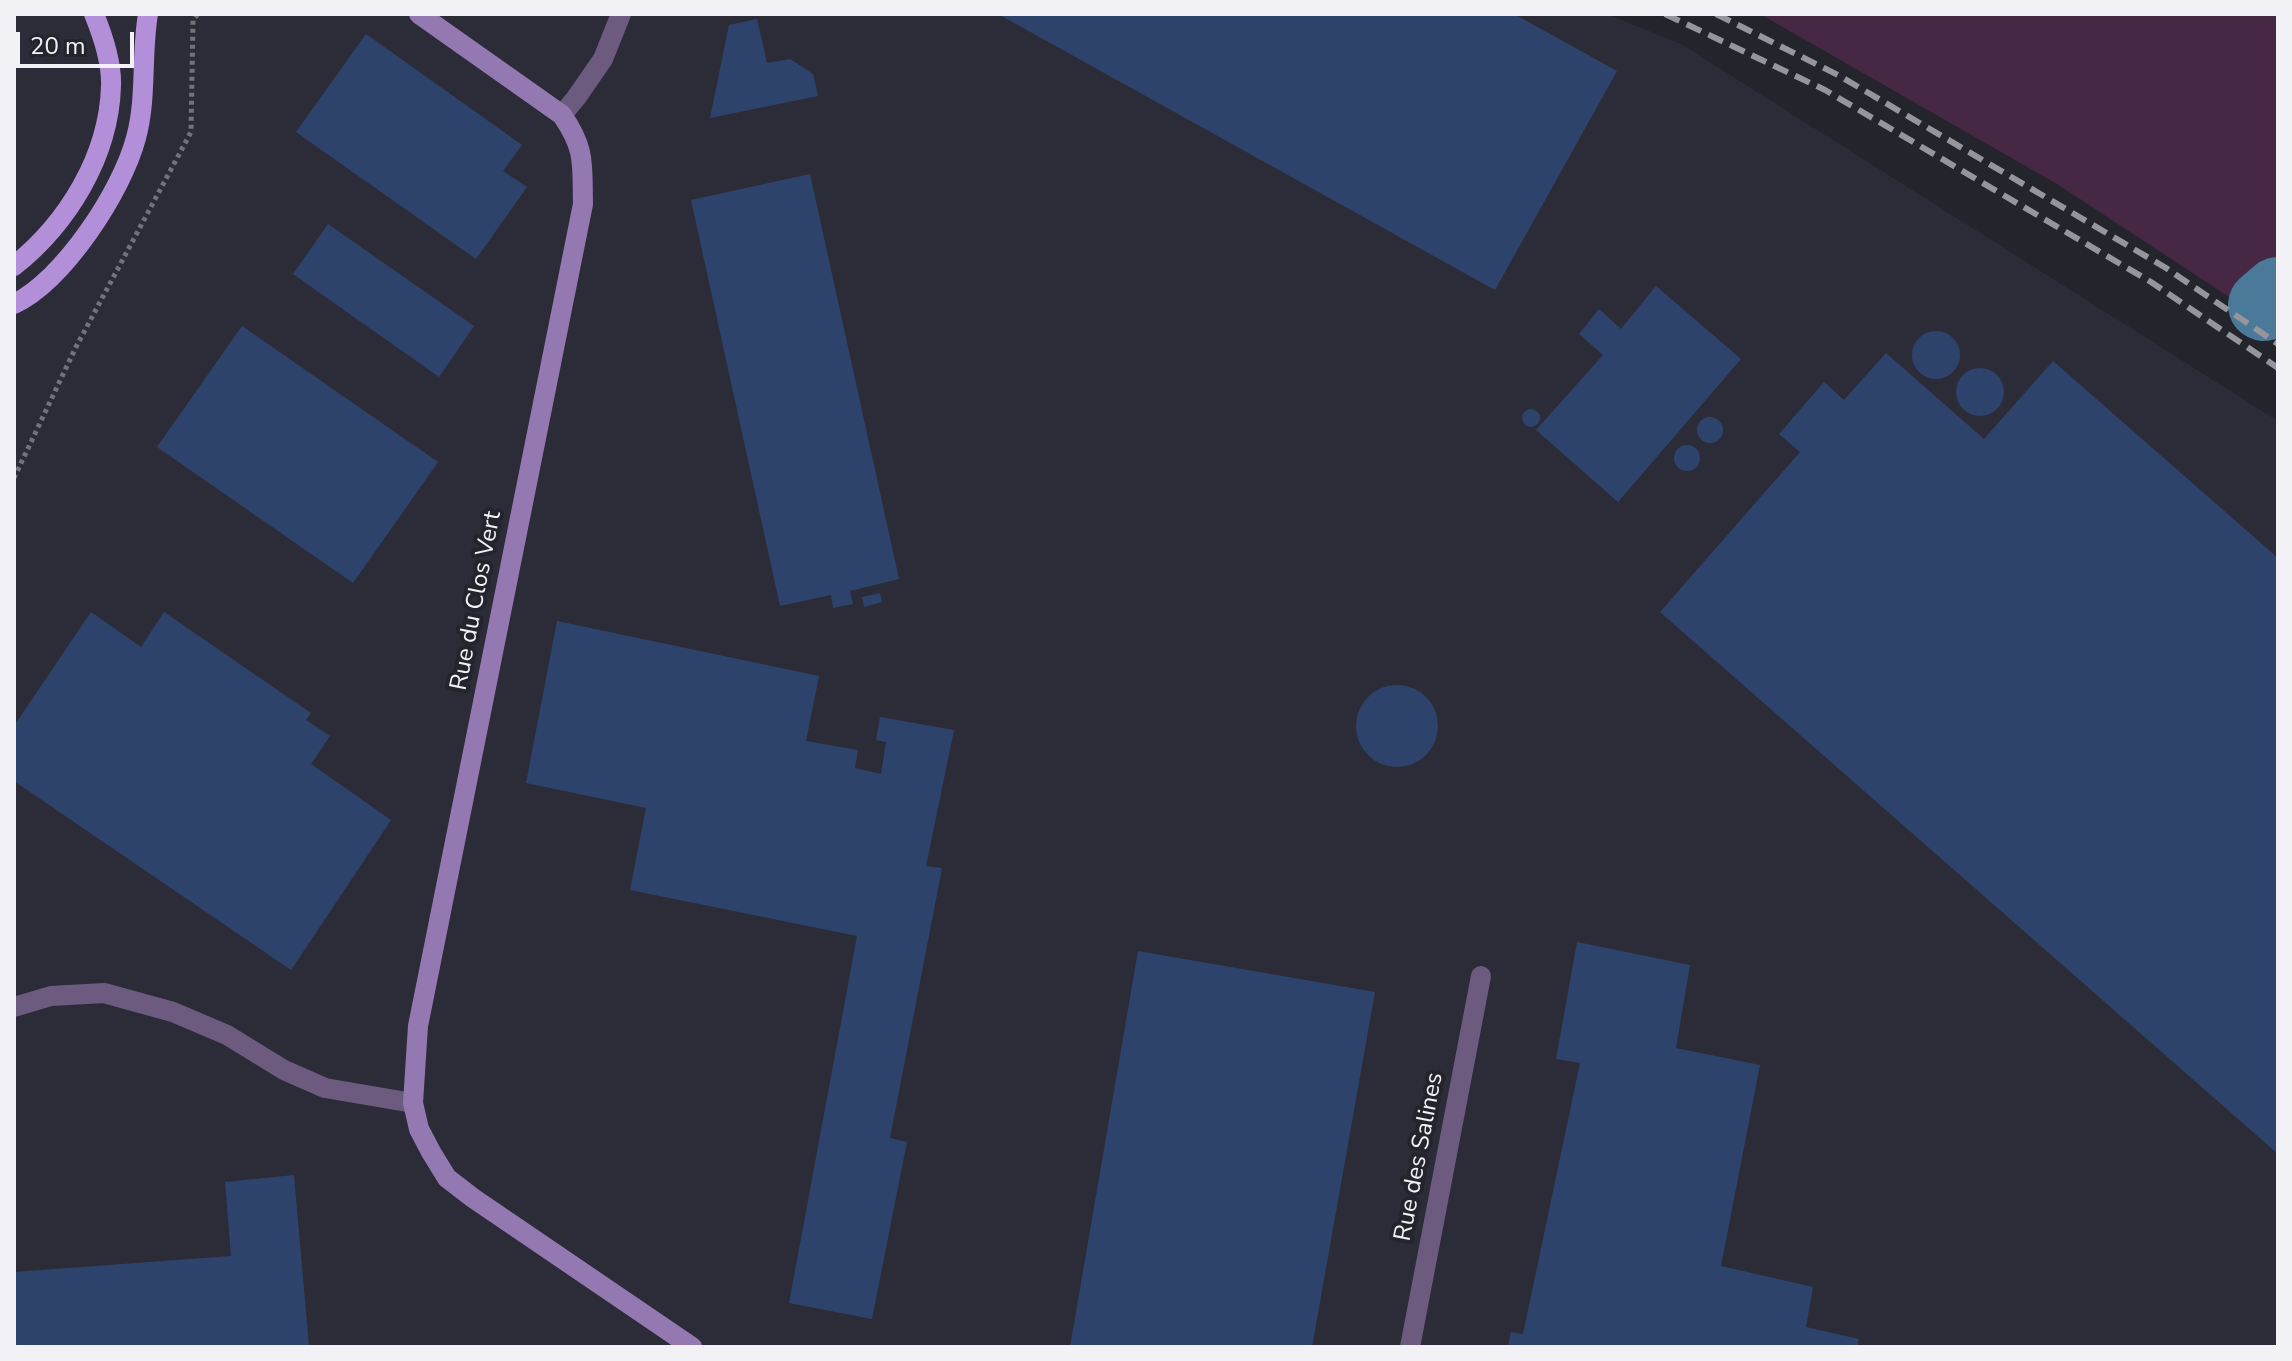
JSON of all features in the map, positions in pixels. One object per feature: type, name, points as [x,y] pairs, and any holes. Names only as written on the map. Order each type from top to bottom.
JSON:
[{"type":"main road","points":[[14,266],[52,230],[75,199],[106,128],[111,84],[104,39],[94,14]]},
{"type":"main road","points":[[14,304],[28,297],[56,273],[100,216],[121,175],[136,138],[148,14]]},
{"type":"street","name":"Rue du Clos Vert","points":[[413,1103],[418,1026],[583,204],[582,156],[576,136],[562,115],[419,14]]},
{"type":"street","points":[[562,115],[603,59],[621,14]]},
{"type":"street","name":"Rue des Salines","points":[[1410,1347],[1481,976]]},
{"type":"street","points":[[14,1007],[51,996],[104,993],[173,1012],[214,1029],[284,1070],[325,1088],[413,1103],[419,1129],[447,1178],[692,1347]]},
{"type":"path","points":[[14,478],[76,347],[191,132],[193,20],[198,14]]},
{"type":"shaded area","points":[[14,14],[1607,14],[1681,44],[2278,421],[2278,1347],[14,1347]]},
{"type":"shaded area","points":[[1760,14],[2278,14],[2278,329],[2057,184]]},
{"type":"building","points":[[998,14],[1514,14],[1617,71],[1495,290]]},
{"type":"building","points":[[757,19],[767,63],[790,59],[813,74],[818,96],[710,118],[729,25]]},
{"type":"building","points":[[366,34],[522,145],[503,171],[527,187],[476,259],[296,132]]},
{"type":"building","points":[[810,174],[899,579],[850,591],[853,604],[833,608],[831,595],[780,606],[691,200]]},
{"type":"building","points":[[328,224],[474,326],[439,377],[293,274]]},
{"type":"building","points":[[1656,286],[1741,359],[1618,502],[1536,430],[1603,355],[1579,334],[1599,309],[1621,329]]},
{"type":"building","points":[[242,326],[438,462],[353,583],[157,447]]},
{"type":"building","points":[[1936,331],[1953,338],[1960,355],[1953,372],[1936,379],[1919,372],[1912,355],[1919,338]]},
{"type":"building","points":[[1886,353],[1984,439],[2053,361],[2278,558],[2278,1154],[1660,612],[1800,452],[1779,434],[1824,382],[1844,400]]},
{"type":"building","points":[[1980,368],[1997,375],[2004,392],[1997,409],[1980,416],[1963,409],[1956,392],[1963,375]]},
{"type":"building","points":[[1527,409],[1535,409],[1540,418],[1538,425],[1527,427],[1522,422],[1522,414]]},
{"type":"building","points":[[1710,417],[1719,421],[1723,430],[1719,439],[1710,443],[1701,439],[1697,430],[1701,421]]},
{"type":"building","points":[[1687,445],[1696,449],[1700,458],[1696,467],[1687,471],[1678,467],[1674,458],[1678,449]]},
{"type":"building","points":[[880,593],[882,602],[864,607],[862,597]]},
{"type":"building","points":[[91,612],[141,647],[164,612],[311,713],[306,720],[330,736],[311,764],[391,820],[291,970],[14,781],[14,726]]},
{"type":"building","points":[[557,621],[819,676],[806,741],[858,750],[855,768],[881,774],[886,742],[876,740],[880,717],[954,730],[926,866],[942,868],[890,1138],[907,1142],[872,1319],[789,1303],[857,936],[630,890],[646,808],[526,783]]},
{"type":"building","points":[[1397,685],[1413,688],[1426,697],[1435,710],[1438,726],[1435,742],[1426,755],[1413,764],[1397,767],[1381,764],[1368,755],[1359,742],[1356,726],[1359,710],[1368,697],[1381,688]]},
{"type":"building","points":[[1577,942],[1690,965],[1676,1048],[1760,1065],[1721,1266],[1813,1287],[1806,1327],[1859,1339],[1857,1347],[1508,1347],[1511,1332],[1523,1334],[1580,1063],[1556,1059]]},
{"type":"building","points":[[1138,951],[1375,992],[1312,1347],[1070,1347]]},
{"type":"building","points":[[294,1175],[309,1347],[14,1347],[14,1272],[231,1256],[225,1182]]},
{"type":"waterway","points":[[2264,305],[2278,293]]},
{"type":"railway","points":[[1665,14],[1825,90],[2151,282],[2278,368]]},
{"type":"railway","points":[[1716,14],[1838,75],[2166,268],[2278,344]]}]
